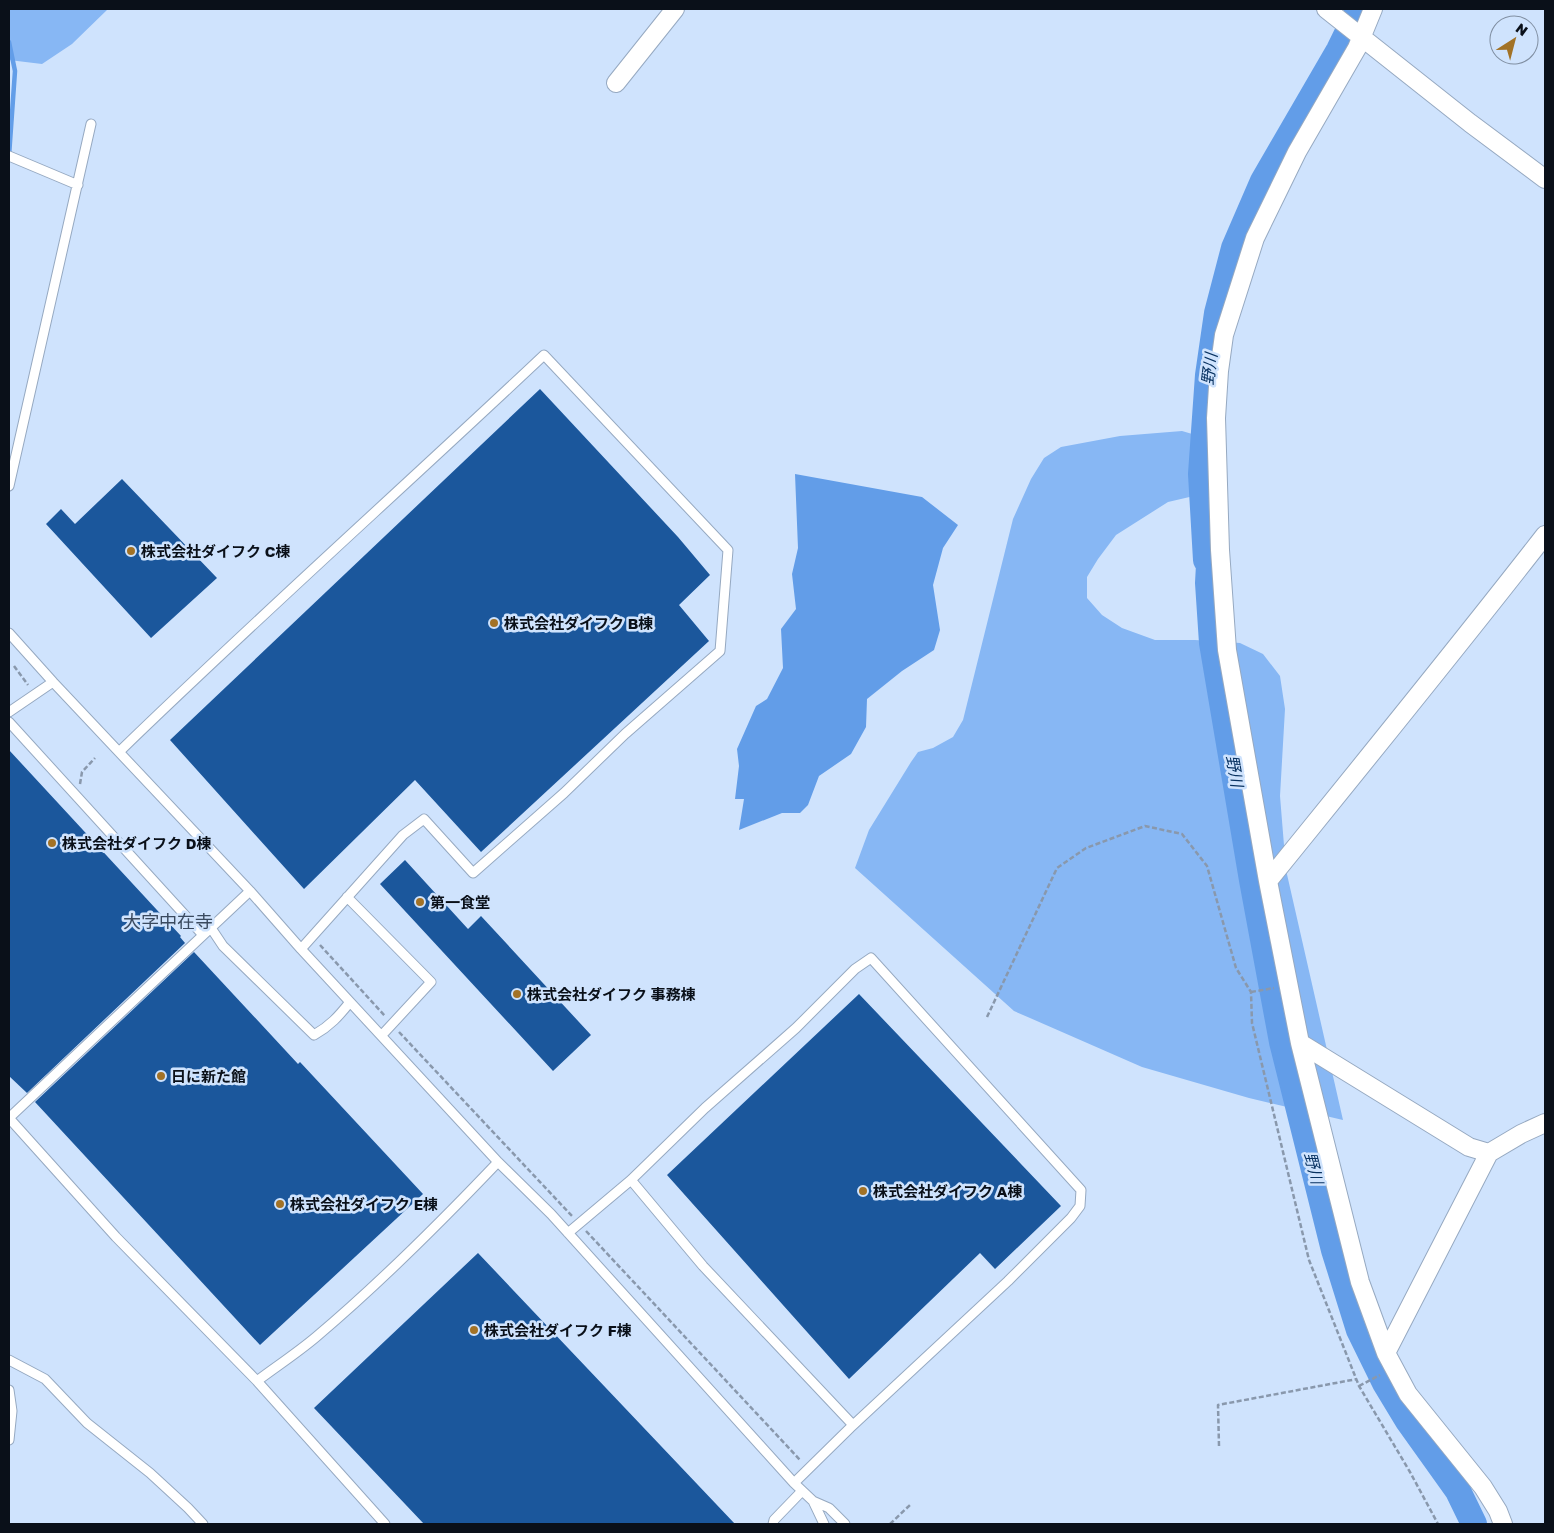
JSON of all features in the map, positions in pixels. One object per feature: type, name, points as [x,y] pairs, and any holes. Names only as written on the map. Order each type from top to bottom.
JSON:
[{"type":"street","points":[[616,84],[675,9]]},
{"type":"street","points":[[1326,9],[1470,123],[1545,179]]},
{"type":"street","points":[[1373,9],[1357,48],[1297,152],[1255,238],[1224,335],[1219,371],[1216,418],[1220,550],[1227,650],[1268,881],[1300,1042],[1360,1282],[1390,1360],[1408,1394],[1483,1487],[1498,1511],[1503,1524]]},
{"type":"street","points":[[1268,881],[1373,753],[1412,701],[1446,662],[1545,535]]},
{"type":"street","points":[[1300,1042],[1468,1147],[1489,1153]]},
{"type":"street","points":[[1390,1360],[1489,1153],[1521,1134],[1545,1123]]},
{"type":"lane","points":[[9,486],[91,124]]},
{"type":"lane","points":[[9,156],[78,185]]},
{"type":"lane","points":[[119,752],[194,679],[544,355],[728,550],[720,651],[625,734],[564,793],[473,873],[424,819],[402,835],[301,949]]},
{"type":"lane","points":[[9,633],[250,891],[301,949],[498,1162],[568,1233],[794,1483],[813,1501],[829,1508],[845,1524]]},
{"type":"lane","points":[[9,712],[53,682]]},
{"type":"lane","points":[[9,722],[203,935]]},
{"type":"lane","points":[[250,891],[9,1118],[116,1237],[257,1381],[386,1524]]},
{"type":"lane","points":[[347,897],[431,982],[382,1035]]},
{"type":"lane","points":[[210,928],[223,946],[314,1035],[329,1026],[340,1016],[350,1002]]},
{"type":"lane","points":[[568,1233],[631,1180],[706,1108],[796,1028],[854,969],[870,958],[1075,1182],[1081,1190],[1080,1206],[1071,1218],[1008,1281],[853,1425],[794,1483]]},
{"type":"lane","points":[[257,1381],[322,1332],[381,1278],[498,1162]]},
{"type":"lane","points":[[631,1180],[703,1266],[853,1425]]},
{"type":"lane","points":[[9,1360],[45,1379],[87,1423],[150,1473],[204,1524]]},
{"type":"lane","points":[[9,1390],[12,1411],[9,1440]]},
{"type":"lane","points":[[774,1524],[774,1520],[802,1491]]},
{"type":"lane","points":[[813,1501],[824,1524]]},
{"type":"path","points":[[14,666],[28,686]]},
{"type":"path","points":[[82,772],[95,758]]},
{"type":"path","points":[[987,1016],[1057,868],[1086,848],[1145,826],[1182,834],[1207,866],[1236,968],[1251,992],[1252,1023],[1309,1260],[1359,1386],[1410,1472],[1438,1524]]},
{"type":"path","points":[[320,945],[386,1017]]},
{"type":"path","points":[[1251,992],[1289,986]]},
{"type":"path","points":[[398,1030],[574,1219]]},
{"type":"path","points":[[586,1231],[803,1463]]},
{"type":"path","points":[[1359,1386],[1390,1360]]},
{"type":"path","points":[[1219,1446],[1218,1406],[1356,1379]]},
{"type":"path","points":[[890,1524],[911,1504]]},
{"type":"shaded area","points":[[9,9],[108,9],[72,44],[42,64],[9,60]]},
{"type":"shaded area","points":[[1182,431],[1216,441],[1211,492],[1168,502],[1116,535],[1087,577],[1087,598],[1102,615],[1122,628],[1155,640],[1240,643],[1263,654],[1280,676],[1285,709],[1280,796],[1286,870],[1343,1120],[1249,1098],[1142,1067],[1014,1011],[855,868],[869,830],[918,752],[933,748],[953,737],[963,720],[1013,519],[1031,479],[1044,458],[1061,447],[1120,436]]},
{"type":"shaded area","points":[[795,474],[922,497],[958,525],[943,548],[933,585],[940,630],[934,650],[902,671],[867,699],[866,727],[851,754],[819,776],[808,805],[800,813],[782,813],[739,830],[744,799],[735,799],[739,766],[737,749],[756,706],[767,699],[783,668],[781,629],[796,609],[792,574],[798,548]]},
{"type":"building","name":"株式会社ダイフク B棟","points":[[540,389],[678,537],[710,575],[679,605],[709,641],[481,852],[415,780],[304,889],[170,740]]},
{"type":"building","name":"株式会社ダイフク C棟","points":[[122,479],[217,578],[151,638],[46,524],[61,509],[75,524]]},
{"type":"building","name":"株式会社ダイフク D棟","points":[[9,750],[181,936],[185,943],[27,1093],[9,1076]]},
{"type":"building","name":"株式会社ダイフク 事務棟","points":[[405,860],[468,929],[481,916],[591,1035],[553,1071],[380,884]]},
{"type":"building","points":[[194,952],[423,1194],[260,1345],[35,1102]]},
{"type":"building","name":"株式会社ダイフク A棟","points":[[859,994],[1061,1206],[995,1269],[980,1253],[849,1379],[667,1175]]},
{"type":"building","name":"株式会社ダイフク F棟","points":[[478,1253],[735,1524],[424,1524],[314,1408]]},
{"type":"waterway","name":"野川","points":[[1359,9],[1339,50],[1263,181],[1234,248],[1217,313],[1208,375],[1201,474],[1206,560],[1209,565],[1208,583],[1212,643],[1252,880],[1282,1042],[1334,1250],[1359,1330],[1385,1383],[1408,1421],[1458,1491],[1474,1524]]},
{"type":"waterway","points":[[9,42],[15,71],[9,156]]},
{"type":"place","name":"株式会社ダイフク C棟","points":[[131,551]]},
{"type":"place","name":"株式会社ダイフク B棟","points":[[494,623]]},
{"type":"place","name":"株式会社ダイフク D棟","points":[[52,843]]},
{"type":"place","name":"第一食堂","points":[[420,902]]},
{"type":"place","name":"株式会社ダイフク 事務棟","points":[[517,994]]},
{"type":"place","name":"日に新た館","points":[[161,1076]]},
{"type":"place","name":"株式会社ダイフク A棟","points":[[863,1191]]},
{"type":"place","name":"株式会社ダイフク E棟","points":[[280,1204]]},
{"type":"place","name":"株式会社ダイフク F棟","points":[[474,1330]]},
{"type":"district","name":"大字中在寺","points":[[168,921]]}]
